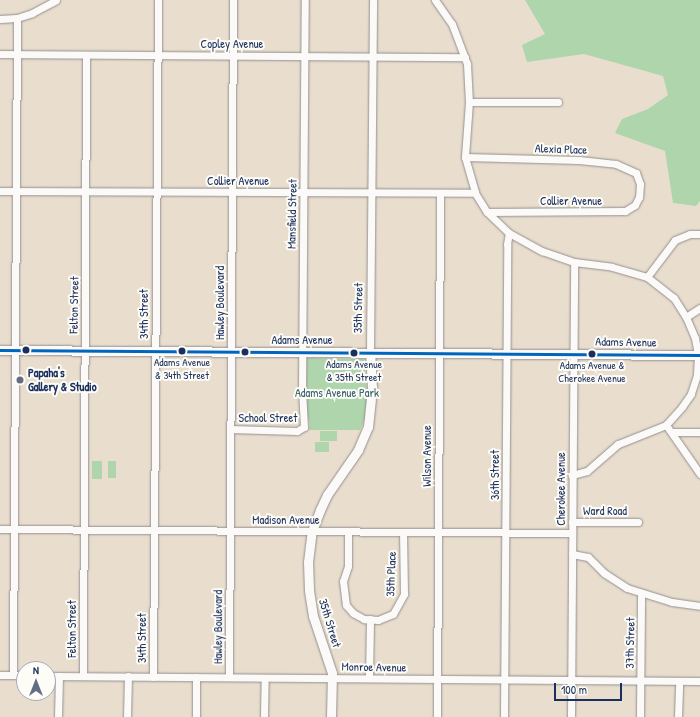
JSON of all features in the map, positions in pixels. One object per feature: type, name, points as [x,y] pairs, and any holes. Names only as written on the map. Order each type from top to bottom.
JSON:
[{"type":"main road","name":"Adams Avenue","points":[[0,350],[699,355]]},
{"type":"main road","name":"35th Street","points":[[331,717],[332,678],[310,598],[308,562],[312,531],[327,495],[358,450],[368,427],[372,388],[370,352]]},
{"type":"street","points":[[0,19],[17,18],[56,0]]},
{"type":"street","name":"34th Street","points":[[153,677],[158,0]]},
{"type":"street","name":"Hawley Boulevard","points":[[229,677],[233,0]]},
{"type":"street","name":"Mansfield Street","points":[[304,427],[302,419],[305,0]]},
{"type":"street","name":"35th Street","points":[[370,352],[373,0]]},
{"type":"street","points":[[434,0],[452,24],[465,57],[469,102],[465,157],[475,193],[487,212],[509,234],[542,251],[574,262],[612,267],[648,277],[674,298],[686,317],[699,355],[697,375],[691,394],[666,425],[618,444],[587,471],[572,475]]},
{"type":"street","points":[[0,675],[13,675],[17,18]]},
{"type":"street","name":"Copley Avenue","points":[[0,54],[232,54],[465,57]]},
{"type":"street","name":"Felton Street","points":[[83,676],[86,55]]},
{"type":"street","points":[[469,102],[558,102]]},
{"type":"street","name":"Alexia Place","points":[[465,157],[579,160],[616,164],[636,173],[640,189]]},
{"type":"street","name":"Collier Avenue","points":[[487,212],[618,212],[635,205],[640,189]]},
{"type":"street","name":"Collier Avenue","points":[[0,191],[475,193]]},
{"type":"street","name":"Wilson Avenue","points":[[437,717],[440,194]]},
{"type":"street","name":"36th Street","points":[[504,717],[507,244],[509,234]]},
{"type":"street","points":[[648,277],[675,240],[690,234],[700,234]]},
{"type":"street","name":"Cherokee Avenue","points":[[571,717],[574,262]]},
{"type":"street","points":[[686,317],[700,308]]},
{"type":"street","points":[[666,425],[700,474]]},
{"type":"street","name":"School Street","points":[[230,429],[297,431],[304,427]]},
{"type":"street","points":[[672,432],[700,432]]},
{"type":"street","name":"Ward Road","points":[[572,522],[638,522]]},
{"type":"street","name":"Madison Avenue","points":[[0,529],[572,533]]},
{"type":"street","points":[[348,531],[348,566],[342,581],[342,594],[353,613],[370,619],[369,678]]},
{"type":"street","name":"35th Place","points":[[370,619],[388,617],[400,604],[404,594],[403,532]]},
{"type":"street","points":[[572,554],[588,557],[613,581],[641,594],[700,606]]},
{"type":"street","name":"37th Street","points":[[640,717],[641,594]]},
{"type":"street","points":[[58,717],[59,676]]},
{"type":"street","name":"Monroe Avenue","points":[[59,676],[700,681]]},
{"type":"street","points":[[127,717],[128,676]]},
{"type":"street","points":[[196,677],[196,717]]},
{"type":"street","points":[[264,717],[265,678]]},
{"type":"street","points":[[678,717],[679,681]]},
{"type":"green space","points":[[525,0],[700,0],[700,201],[696,206],[673,203],[665,151],[615,133],[622,119],[648,109],[668,95],[663,76],[584,54],[527,62],[522,45],[545,34]]},
{"type":"green space","name":"Adams Avenue Park","points":[[307,358],[364,359],[367,397],[365,418],[360,430],[309,430],[310,423],[306,413]]},
{"type":"green space","points":[[320,431],[337,431],[337,441],[320,441]]},
{"type":"green space","points":[[315,442],[329,442],[329,452],[315,452]]},
{"type":"green space","points":[[92,461],[102,461],[102,479],[92,479]]},
{"type":"green space","points":[[108,461],[116,461],[116,478],[108,478]]},
{"type":"transit line","points":[[0,350],[700,355]]},
{"type":"place","name":"Adams Avenue & 34th Street","points":[[182,351]]},
{"type":"place","name":"Adams Avenue & 35th Street","points":[[354,353]]},
{"type":"place","name":"Adams Avenue & Cherokee Avenue","points":[[592,354]]},
{"type":"place","name":"Papaha's Gallery & Studio","points":[[20,380]]}]
